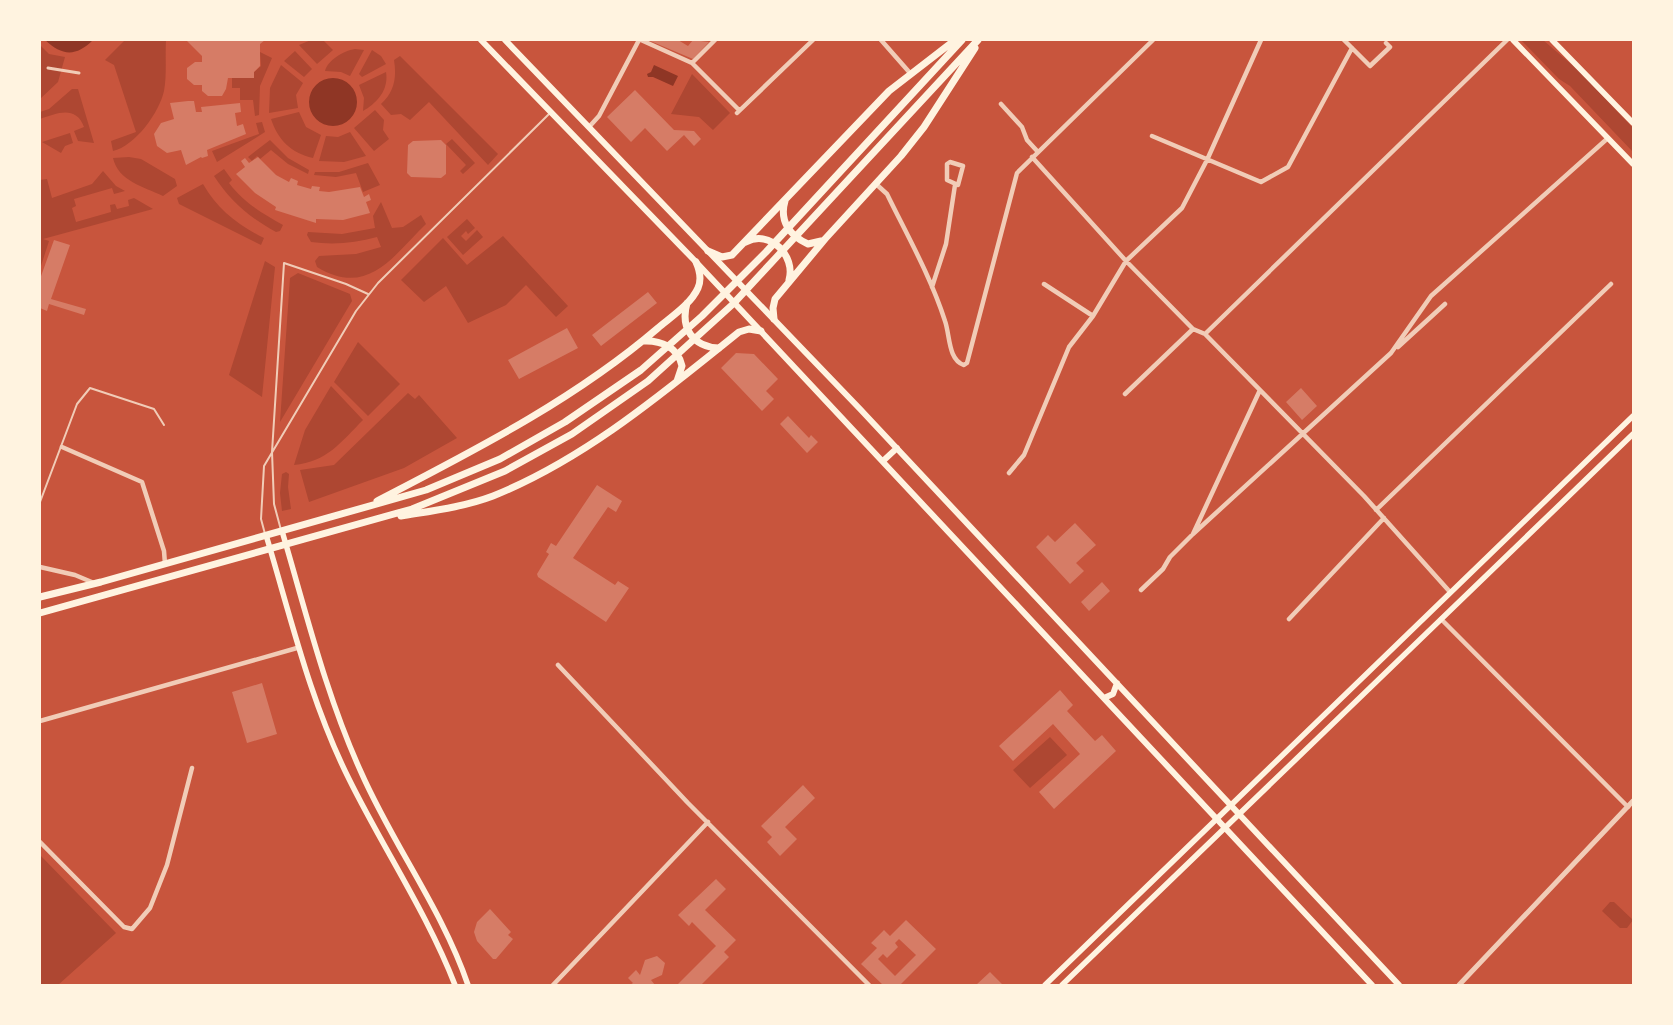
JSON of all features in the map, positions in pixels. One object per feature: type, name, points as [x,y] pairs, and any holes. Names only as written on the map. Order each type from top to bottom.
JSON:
[{"type":"highway","points":[[708,251],[716,256],[725,257],[732,255],[889,91],[955,40]]},
{"type":"highway","points":[[40,597],[96,584],[365,508],[446,483],[506,456],[565,422],[620,386],[661,354],[766,252],[962,40]]},
{"type":"highway","points":[[40,613],[270,550],[373,520],[449,495],[527,461],[601,416],[648,380],[755,282],[979,40]]},
{"type":"highway","points":[[774,319],[773,304],[787,284],[924,127],[979,40]]},
{"type":"highway","points":[[785,200],[783,217],[792,234],[808,244],[817,243],[825,239]]},
{"type":"highway","points":[[744,243],[758,239],[771,242],[780,248],[790,263],[791,272],[787,284]]},
{"type":"highway","points":[[365,508],[516,426],[582,387],[643,341],[688,301],[697,290],[700,280],[696,262]]},
{"type":"highway","points":[[688,301],[685,319],[690,336],[702,346],[719,348]]},
{"type":"highway","points":[[373,520],[450,508],[493,496],[585,447],[676,383],[744,330],[761,331]]},
{"type":"highway","points":[[643,341],[660,342],[675,351],[682,366],[676,383]]},
{"type":"main road","points":[[481,40],[696,262],[1372,985]]},
{"type":"main road","points":[[486,46],[492,40]]},
{"type":"main road","points":[[505,40],[897,448],[1399,985]]},
{"type":"main road","points":[[1513,40],[1633,164]]},
{"type":"main road","points":[[1552,40],[1633,123]]},
{"type":"main road","points":[[1045,985],[1633,416]]},
{"type":"main road","points":[[1062,985],[1633,434]]},
{"type":"main road","points":[[883,461],[897,448]]},
{"type":"main road","points":[[282,531],[346,738],[361,774],[447,933],[468,985]]},
{"type":"main road","points":[[266,535],[298,648],[318,709],[349,780],[442,954],[455,985]]},
{"type":"main road","points":[[1104,698],[1113,694],[1117,684]]},
{"type":"street","points":[[589,127],[599,116],[640,40],[692,63],[738,111],[813,40]]},
{"type":"street","points":[[692,63],[715,40]]},
{"type":"street","points":[[881,40],[910,73]]},
{"type":"street","points":[[876,184],[887,194],[932,287],[946,322],[953,355],[961,364],[967,363],[1017,173],[1153,40]]},
{"type":"street","points":[[1009,473],[1024,454],[1070,348],[1093,316],[1126,261],[1182,208],[1207,160],[1261,40]]},
{"type":"street","points":[[1344,40],[1370,66],[1390,47],[1386,43]]},
{"type":"street","points":[[1205,334],[1507,40]]},
{"type":"street","points":[[1152,136],[1259,183],[1286,169],[1352,48]]},
{"type":"street","points":[[48,68],[79,73]]},
{"type":"street","points":[[1001,104],[1022,127],[1027,140],[1038,152]]},
{"type":"street","points":[[1391,353],[1431,296],[1608,138]]},
{"type":"street","points":[[1032,158],[1126,261],[1193,329],[1205,334],[1384,518],[1450,592]]},
{"type":"street","points":[[950,162],[961,165],[963,168],[960,184],[955,185],[947,180],[947,164],[950,162]]},
{"type":"street","points":[[932,287],[946,244],[955,185]]},
{"type":"street","points":[[1044,284],[1093,316]]},
{"type":"street","points":[[1376,510],[1611,284]]},
{"type":"street","points":[[1141,590],[1163,569],[1170,557],[1193,534],[1445,304]]},
{"type":"street","points":[[1125,394],[1193,329]]},
{"type":"street","points":[[1193,534],[1260,390]]},
{"type":"street","points":[[62,446],[142,482],[164,551],[165,564]]},
{"type":"street","points":[[1289,619],[1384,518]]},
{"type":"street","points":[[40,568],[75,575],[96,584]]},
{"type":"street","points":[[1441,619],[1628,807]]},
{"type":"street","points":[[40,721],[298,648]]},
{"type":"street","points":[[558,665],[658,773],[869,985]]},
{"type":"street","points":[[40,842],[128,929],[132,929],[150,908],[167,865],[192,768]]},
{"type":"street","points":[[1459,985],[1633,801]]},
{"type":"street","points":[[553,985],[708,822]]},
{"type":"lane","points":[[266,535],[261,519],[264,466],[368,294],[551,112]]},
{"type":"lane","points":[[282,531],[274,504],[272,452],[284,263],[346,284],[368,294]]},
{"type":"lane","points":[[40,502],[77,404],[90,388],[154,409],[164,425]]},
{"type":"shaded area","points":[[45,40],[93,40],[87,46],[75,52],[63,52]]},
{"type":"shaded area","points":[[125,40],[166,40],[165,85],[157,109],[145,127],[130,143],[113,151],[111,141],[136,132],[114,65],[105,60]]},
{"type":"shaded area","points":[[311,40],[323,40],[333,50],[317,64],[299,45]]},
{"type":"shaded area","points":[[1521,40],[1543,40],[1578,70],[1633,128],[1633,152],[1570,86],[1559,79]]},
{"type":"shaded area","points":[[40,45],[49,54],[65,57],[58,82],[40,99]]},
{"type":"shaded area","points":[[355,49],[364,50],[350,76],[341,72],[325,71],[329,63],[337,57]]},
{"type":"shaded area","points":[[372,50],[381,56],[386,64],[362,77],[359,74]]},
{"type":"shaded area","points":[[295,51],[312,69],[304,77],[284,61]]},
{"type":"shaded area","points":[[260,52],[272,58],[260,86],[259,115],[255,116],[253,100],[240,100],[240,88],[232,88],[232,78],[254,78],[254,72],[261,66]]},
{"type":"shaded area","points":[[400,56],[498,154],[488,165],[429,102],[410,120],[401,114],[391,115],[381,104],[392,90],[395,79],[394,60]]},
{"type":"shaded area","points":[[281,65],[303,83],[296,95],[298,108],[269,113],[270,88]]},
{"type":"shaded area","points":[[654,65],[678,76],[673,86],[653,77],[648,77],[647,74],[651,72]]},
{"type":"shaded area","points":[[386,72],[384,90],[373,104],[363,111],[364,98],[359,85]]},
{"type":"shaded area","points":[[692,74],[730,113],[713,130],[699,117],[671,114]]},
{"type":"shaded area","points":[[333,78],[342,80],[350,85],[355,93],[357,102],[355,111],[350,119],[342,124],[333,126],[324,124],[316,119],[311,111],[309,102],[311,93],[316,85],[324,80]]},
{"type":"shaded area","points":[[72,89],[78,89],[94,143],[78,141],[74,131],[84,127],[81,120],[71,113],[59,113],[40,119],[40,112],[49,109]]},
{"type":"shaded area","points":[[375,110],[384,120],[383,130],[389,139],[374,151],[354,128]]},
{"type":"shaded area","points":[[299,112],[306,127],[321,135],[313,158],[298,153],[286,144],[277,133],[271,119]]},
{"type":"shaded area","points":[[262,122],[265,132],[217,162],[212,151],[259,134],[256,123]]},
{"type":"shaded area","points":[[350,132],[366,156],[344,162],[319,161],[326,136],[338,137]]},
{"type":"shaded area","points":[[70,133],[73,143],[65,146],[61,153],[42,142]]},
{"type":"shaded area","points":[[452,139],[475,163],[463,174],[460,171],[466,165],[446,144]]},
{"type":"shaded area","points":[[270,140],[288,158],[309,170],[308,174],[288,164],[271,150],[260,159],[257,156],[252,161],[248,157]]},
{"type":"shaded area","points":[[129,157],[141,159],[175,179],[177,186],[163,196],[126,178],[116,166],[113,158]]},
{"type":"shaded area","points":[[368,163],[380,185],[363,192],[356,173],[336,177],[314,175],[315,172],[339,172]]},
{"type":"shaded area","points":[[224,169],[232,180],[229,183],[247,202],[283,225],[280,231],[276,232],[258,221],[241,208],[227,193],[214,176]]},
{"type":"shaded area","points":[[103,171],[116,186],[125,191],[114,194],[112,188],[74,199],[76,206],[72,208],[76,222],[111,212],[110,205],[115,204],[117,209],[129,206],[128,200],[134,198],[153,209],[43,239],[49,241],[40,269],[40,180],[47,179],[52,198],[92,184]]},
{"type":"shaded area","points":[[203,184],[229,216],[264,238],[261,245],[179,204],[177,198]]},
{"type":"shaded area","points":[[381,202],[392,228],[403,227],[421,215],[426,224],[390,260],[378,269],[365,275],[351,278],[335,275],[317,267],[315,261],[319,256],[356,254],[381,247],[377,237],[353,242],[328,243],[311,242],[307,235],[308,232],[342,234],[375,228],[373,216]]},
{"type":"shaded area","points":[[467,219],[475,228],[468,234],[466,231],[461,236],[466,241],[477,230],[483,237],[463,255],[447,237]]},
{"type":"shaded area","points":[[503,236],[568,306],[556,317],[526,285],[506,305],[468,323],[446,286],[424,302],[401,280],[443,238],[467,265]]},
{"type":"shaded area","points":[[265,261],[275,267],[262,397],[229,375]]},
{"type":"shaded area","points":[[298,273],[350,294],[352,301],[280,422],[290,278]]},
{"type":"shaded area","points":[[358,342],[400,384],[368,416],[334,382]]},
{"type":"shaded area","points":[[331,386],[363,420],[333,450],[316,460],[294,465],[305,430]]},
{"type":"shaded area","points":[[408,393],[415,399],[419,395],[457,438],[404,468],[309,502],[300,470],[334,465]]},
{"type":"shaded area","points":[[286,472],[289,474],[288,487],[291,509],[282,511],[280,493],[282,474]]},
{"type":"shaded area","points":[[1050,737],[1067,755],[1030,788],[1013,770]]},
{"type":"shaded area","points":[[40,855],[116,933],[58,985],[40,985]]},
{"type":"shaded area","points":[[1610,902],[1614,902],[1633,920],[1627,928],[1620,928],[1602,911]]},
{"type":"building","points":[[186,40],[265,40],[260,44],[260,66],[254,72],[254,78],[228,78],[226,89],[222,96],[208,96],[202,91],[202,85],[194,85],[187,79],[187,68],[195,62],[202,62],[202,56]]},
{"type":"building","points":[[648,40],[678,40],[688,46],[693,40],[709,42],[693,59]]},
{"type":"building","points":[[635,90],[674,130],[694,131],[701,139],[694,146],[684,135],[667,151],[645,128],[631,142],[607,117]]},
{"type":"building","points":[[194,101],[196,112],[202,112],[201,107],[240,103],[241,112],[235,113],[237,126],[243,124],[246,134],[207,150],[208,156],[201,157],[186,165],[181,150],[167,153],[157,146],[154,134],[161,123],[174,119],[170,103]]},
{"type":"building","points":[[441,140],[446,145],[446,174],[441,178],[411,177],[407,173],[408,145],[413,141]]},
{"type":"building","points":[[258,157],[276,175],[289,182],[291,178],[298,181],[297,185],[311,189],[312,186],[320,187],[319,191],[329,192],[360,187],[364,197],[369,194],[371,200],[366,202],[370,213],[343,220],[316,219],[316,223],[275,210],[276,207],[255,193],[236,174],[245,167],[241,161],[245,158],[249,163]]},
{"type":"building","points":[[54,240],[70,245],[51,299],[86,309],[84,315],[49,304],[47,311],[40,308],[40,279]]},
{"type":"building","points":[[648,292],[657,303],[601,346],[592,335]]},
{"type":"building","points":[[567,328],[578,348],[519,379],[508,360]]},
{"type":"building","points":[[736,353],[754,354],[778,379],[766,391],[774,399],[762,411],[721,368]]},
{"type":"building","points":[[1301,388],[1317,406],[1302,420],[1286,402]]},
{"type":"building","points":[[788,416],[809,438],[811,435],[818,442],[807,453],[780,424]]},
{"type":"building","points":[[597,485],[622,501],[616,512],[608,507],[573,558],[615,585],[618,581],[629,588],[606,622],[538,577],[537,574],[549,554],[546,552],[551,543],[556,546]]},
{"type":"building","points":[[1075,523],[1096,545],[1076,563],[1084,571],[1070,584],[1036,547],[1048,535],[1055,542]]},
{"type":"building","points":[[1102,582],[1110,591],[1089,611],[1081,602]]},
{"type":"building","points":[[262,683],[277,734],[247,743],[232,692]]},
{"type":"building","points":[[1060,690],[1073,705],[1067,711],[1095,741],[1102,735],[1116,751],[1054,809],[1039,792],[1080,754],[1053,724],[1013,761],[999,746]]},
{"type":"building","points":[[803,785],[815,798],[785,827],[797,839],[780,856],[767,842],[772,837],[761,826]]},
{"type":"building","points":[[716,879],[726,889],[705,910],[736,940],[724,952],[729,957],[701,985],[677,985],[716,946],[692,922],[689,926],[678,915]]},
{"type":"building","points":[[490,909],[511,932],[508,935],[513,939],[496,959],[493,959],[477,941],[474,932],[477,922]]},
{"type":"building","points":[[906,920],[936,949],[900,985],[883,985],[861,964],[877,948],[871,943],[884,930],[890,936]],"holes":[[[899,939],[916,955],[895,976],[878,959],[883,954],[887,958],[898,947],[895,943]]]},
{"type":"building","points":[[657,956],[665,963],[662,975],[651,980],[655,985],[630,985],[633,983],[628,978],[636,970],[640,975],[645,960]]},
{"type":"building","points":[[990,972],[1003,985],[976,985]]}]
